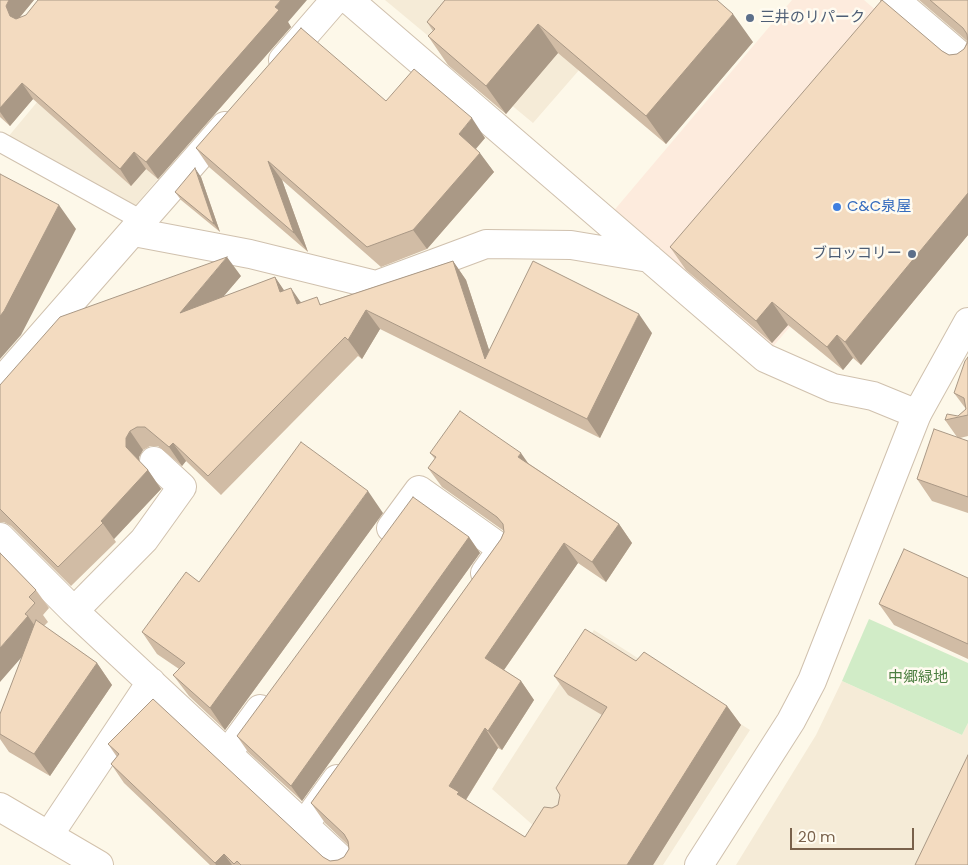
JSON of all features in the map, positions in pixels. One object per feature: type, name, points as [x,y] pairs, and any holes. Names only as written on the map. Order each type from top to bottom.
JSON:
[{"type":"street","points":[[264,81],[335,0]]},
{"type":"street","points":[[349,0],[766,358],[833,388],[873,396],[917,414]]},
{"type":"street","points":[[895,0],[968,62]]},
{"type":"street","points":[[0,382],[239,111]]},
{"type":"street","points":[[138,227],[376,285],[486,244],[571,245],[649,258]]},
{"type":"street","points":[[700,865],[791,721],[812,681],[917,414],[968,322]]},
{"type":"street","points":[[74,611],[144,540],[182,487],[154,461]]},
{"type":"street","points":[[378,546],[419,490],[502,549],[468,596]]},
{"type":"street","points":[[0,537],[74,611],[347,865]]},
{"type":"street","points":[[49,835],[151,682]]},
{"type":"street","points":[[227,754],[274,690]]},
{"type":"street","points":[[304,825],[349,762]]},
{"type":"street","points":[[0,807],[99,865]]},
{"type":"lane","points":[[0,142],[138,227]]},
{"type":"shaded area","points":[[122,0],[245,76],[134,207],[8,137]]},
{"type":"shaded area","points":[[385,0],[640,0],[533,123]]},
{"type":"shaded area","points":[[792,0],[864,0],[968,89],[968,119],[770,350],[611,214]]},
{"type":"shaded area","points":[[594,630],[750,730],[663,865],[578,865],[492,789]]},
{"type":"shaded area","points":[[842,681],[962,735],[968,723],[968,865],[736,865],[816,735]]},
{"type":"green space","name":"中郷緑地","points":[[869,619],[968,663],[968,723],[962,735],[842,681]]},
{"type":"building","points":[[0,0],[9,0],[6,6],[10,16],[16,19],[26,15],[38,0],[281,0],[275,7],[279,10],[146,162],[134,152],[120,169],[22,83],[0,108]]},
{"type":"building","points":[[445,0],[717,0],[733,14],[646,116],[538,24],[486,86],[428,36],[435,29],[427,22]]},
{"type":"building","points":[[882,0],[949,55],[957,54],[964,49],[968,42],[968,193],[845,342],[837,335],[827,347],[772,302],[756,321],[670,247]]},
{"type":"building","points":[[930,0],[968,0],[968,42],[967,34],[963,28]]},
{"type":"building","points":[[301,28],[386,101],[414,69],[472,118],[459,134],[480,153],[413,230],[367,247],[268,161],[294,233],[196,148]]},
{"type":"building","points":[[195,168],[214,224],[175,192]]},
{"type":"building","points":[[0,174],[59,205],[0,316]]},
{"type":"building","points":[[227,257],[180,313],[275,277],[280,292],[291,288],[297,304],[317,297],[320,305],[453,261],[485,359],[533,261],[639,314],[587,419],[366,310],[348,340],[345,337],[208,476],[173,443],[169,447],[145,427],[137,427],[130,431],[126,438],[126,447],[148,470],[101,521],[103,523],[58,567],[0,509],[0,385],[60,317]]},
{"type":"building","points":[[968,357],[968,415],[945,420],[947,414],[958,416],[966,409],[964,398],[954,393]]},
{"type":"building","points":[[460,411],[521,453],[518,457],[619,524],[592,562],[564,543],[485,658],[521,681],[488,731],[485,728],[449,786],[459,792],[457,794],[525,837],[544,807],[552,808],[558,805],[560,795],[556,788],[607,707],[554,676],[585,629],[636,661],[644,652],[727,706],[627,865],[241,865],[237,861],[234,864],[224,854],[215,863],[111,764],[119,754],[108,744],[153,699],[323,857],[330,861],[344,857],[349,849],[348,841],[344,834],[311,803],[501,539],[504,532],[503,524],[497,517],[428,468],[436,457],[430,453]]},
{"type":"building","points":[[934,429],[968,441],[968,497],[917,479]]},
{"type":"building","points":[[301,442],[368,491],[210,708],[173,675],[185,663],[142,632],[186,572],[199,582]]},
{"type":"building","points":[[413,497],[469,537],[291,786],[237,736]]},
{"type":"building","points":[[904,549],[968,578],[968,644],[879,604]]},
{"type":"building","points":[[0,553],[36,590],[29,597],[35,603],[25,614],[28,616],[0,648]]},
{"type":"building","points":[[36,620],[97,663],[34,754],[0,734],[0,714]]},
{"type":"building","points":[[968,755],[968,865],[915,865]]},
{"type":"place","name":"三井のリパーク","points":[[750,18]]},
{"type":"place","name":"C&C泉屋","points":[[837,207]]},
{"type":"place","name":"ブロッコリー","points":[[912,254]]}]
